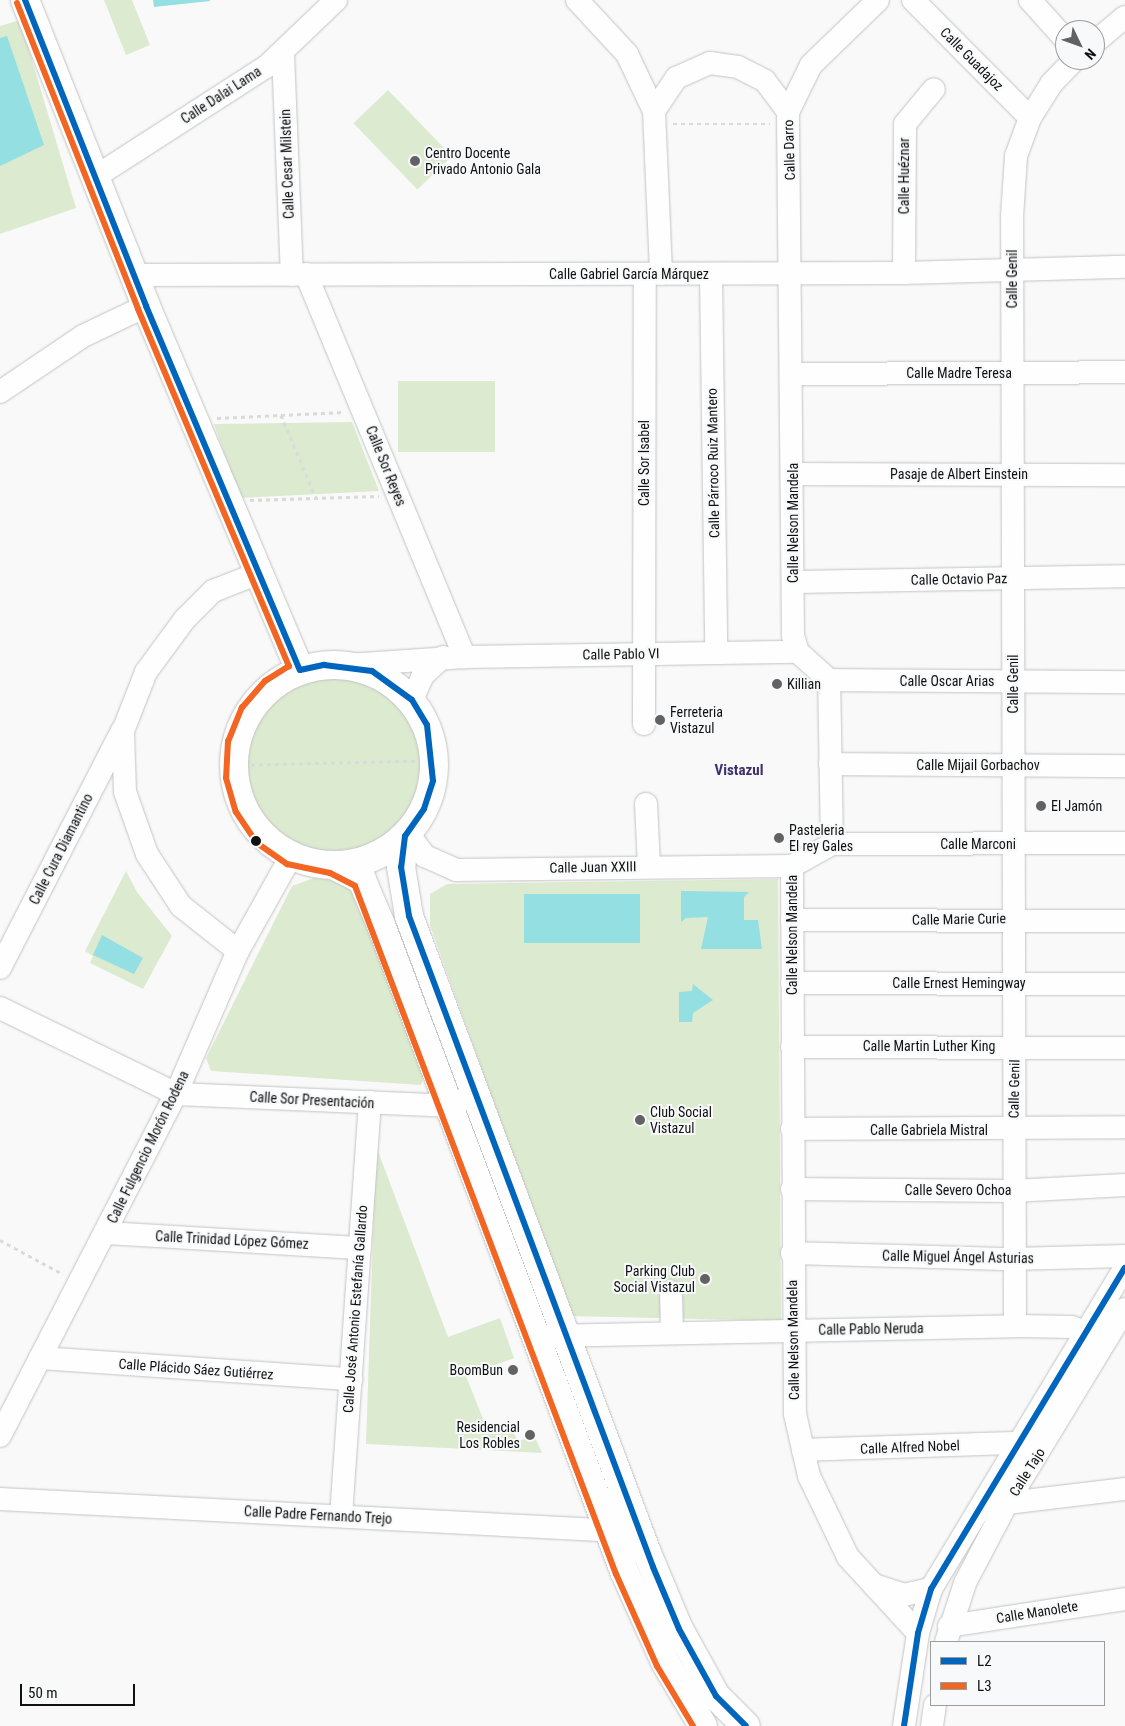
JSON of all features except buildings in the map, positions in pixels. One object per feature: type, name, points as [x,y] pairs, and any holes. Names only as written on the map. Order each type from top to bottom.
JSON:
[{"type":"main road","points":[[25,0],[146,306],[300,670]]},
{"type":"main road","points":[[703,1726],[665,1662],[608,1530],[362,880],[334,865],[291,856],[264,837],[244,810],[235,765],[236,744],[249,713],[271,687],[300,670],[348,665],[394,683],[412,700],[427,725],[434,760],[424,809],[407,835],[401,867],[408,916],[636,1522],[679,1629],[716,1696],[746,1726]]},
{"type":"main road","points":[[334,865],[360,862],[407,835]]},
{"type":"street","name":"Calle Dalai Lama","points":[[95,177],[283,53],[336,0]]},
{"type":"street","points":[[577,0],[627,54],[654,118]]},
{"type":"street","name":"Calle Darro","points":[[792,273],[788,118],[811,65],[878,0]]},
{"type":"street","name":"Calle Guadajoz","points":[[913,0],[1030,118]]},
{"type":"street","points":[[1030,0],[1055,28]]},
{"type":"street","points":[[1105,34],[1125,17]]},
{"type":"street","name":"Calle Cesar Milstein","points":[[283,53],[299,274]]},
{"type":"street","points":[[654,118],[676,78],[710,63],[738,67],[765,81],[788,118]]},
{"type":"street","name":"Calle Genil","points":[[1015,1326],[1012,1259],[1015,918],[1013,844],[1013,578],[1010,474],[1016,156],[1030,118],[1051,84],[1064,70]]},
{"type":"street","name":"Calle Huéznar","points":[[904,273],[905,124],[934,89]]},
{"type":"street","name":"Calle Sor Isabel","points":[[644,724],[653,274],[654,118]]},
{"type":"street","name":"Calle Gabriel García Márquez","points":[[134,275],[904,273],[1013,267],[1125,267]]},
{"type":"street","name":"Calle Nelson Mandela","points":[[792,273],[793,636],[798,652]]},
{"type":"street","name":"Calle Sor Reyes","points":[[299,274],[363,411],[465,657]]},
{"type":"street","name":"Calle Párroco Ruiz Mantero","points":[[711,274],[716,652]]},
{"type":"street","points":[[0,392],[83,336],[146,306]]},
{"type":"street","name":"Calle Madre Teresa","points":[[793,374],[1125,372]]},
{"type":"street","name":"Pasaje de Albert Einstein","points":[[793,474],[1125,475]]},
{"type":"street","name":"Calle Cura Diamantino","points":[[0,968],[123,730],[146,672],[184,618],[213,591],[259,573]]},
{"type":"street","name":"Calle Octavio Paz","points":[[794,582],[1125,576]]},
{"type":"street","points":[[798,652],[829,680],[832,844]]},
{"type":"street","name":"Calle Pablo VI","points":[[348,665],[443,657],[798,652]]},
{"type":"street","points":[[412,700],[422,675],[443,657]]},
{"type":"street","name":"Calle Oscar Arias","points":[[829,680],[1125,682]]},
{"type":"street","points":[[123,730],[125,792],[147,854],[181,906],[238,951]]},
{"type":"street","name":"Calle Mijail Gorbachov","points":[[830,764],[1125,766]]},
{"type":"street","points":[[646,804],[649,866]]},
{"type":"street","name":"Calle Juan XXIII","points":[[407,835],[425,856],[456,870],[649,866],[792,866]]},
{"type":"street","name":"Calle Marconi","points":[[832,844],[1125,843]]},
{"type":"street","name":"Calle Nelson Mandela","points":[[832,844],[792,866],[792,1331],[795,1414],[809,1476],[848,1557],[918,1633]]},
{"type":"street","name":"Calle Fulgencio Morón Rodena","points":[[0,1436],[176,1094],[238,951],[291,856]]},
{"type":"street","name":"Calle Marie Curie","points":[[792,920],[1015,918],[1125,921]]},
{"type":"street","name":"Calle Ernest Hemingway","points":[[792,983],[1125,984]]},
{"type":"street","points":[[0,1008],[176,1094]]},
{"type":"street","name":"Calle Martin Luther King","points":[[792,1047],[1015,1045],[1125,1048]]},
{"type":"street","name":"Calle Sor Presentación","points":[[176,1094],[448,1106]]},
{"type":"street","points":[[448,1106],[475,1094]]},
{"type":"street","name":"Calle José Antonio Estefanía Gallardo","points":[[341,1516],[370,1102]]},
{"type":"street","name":"Calle Gabriela Mistral","points":[[792,1129],[1014,1131],[1125,1127]]},
{"type":"street","name":"Calle Severo Ochoa","points":[[792,1189],[1013,1191],[1125,1185]]},
{"type":"street","name":"Calle Trinidad López Gómez","points":[[105,1233],[360,1248]]},
{"type":"street","name":"Calle Miguel Ángel Asturias","points":[[792,1253],[1012,1259],[1125,1256]]},
{"type":"street","name":"Calle Tajo","points":[[904,1726],[918,1633],[931,1589],[1017,1443],[1125,1268]]},
{"type":"street","points":[[671,1292],[672,1332]]},
{"type":"street","name":"Calle Tajo","points":[[947,1634],[965,1583],[1007,1503],[1125,1309]]},
{"type":"street","name":"Calle Pablo Neruda","points":[[536,1339],[564,1332],[792,1331],[1015,1326],[1072,1326],[1086,1332]]},
{"type":"street","name":"Calle Plácido Sáez Gutiérrez","points":[[40,1358],[350,1378]]},
{"type":"street","name":"Calle Alfred Nobel","points":[[803,1450],[1017,1443]]},
{"type":"street","points":[[1007,1503],[1125,1489]]},
{"type":"street","name":"Calle Padre Fernando Trejo","points":[[0,1499],[608,1530],[636,1522]]},
{"type":"street","name":"Calle Nelson Mandela","points":[[872,1584],[904,1595],[931,1589]]},
{"type":"street","name":"Calle Manolete","points":[[947,1634],[1125,1599]]},
{"type":"street","points":[[932,1726],[935,1706]]},
{"type":"path","points":[[654,118],[788,118]]},
{"type":"path","points":[[195,420],[363,411]]},
{"type":"path","points":[[281,415],[316,498]]},
{"type":"path","points":[[230,501],[398,496]]},
{"type":"path","points":[[235,765],[434,760]]},
{"type":"path","points":[[0,1240],[78,1282]]},
{"type":"green space","points":[[104,0],[132,0],[150,45],[126,55]]},
{"type":"green space","points":[[20,20],[76,208],[0,234],[0,26]]},
{"type":"green space","points":[[388,90],[452,156],[417,190],[353,123]]},
{"type":"green space","points":[[398,381],[495,381],[495,452],[398,452]]},
{"type":"green space","points":[[352,422],[379,491],[240,498],[214,424]]},
{"type":"green space","points":[[324,666],[344,666],[363,670],[381,677],[397,688],[411,702],[426,727],[433,755],[429,794],[422,812],[411,828],[397,842],[381,853],[363,860],[344,864],[324,864],[305,860],[287,853],[271,842],[257,828],[246,812],[239,794],[235,775],[235,755],[239,736],[246,718],[257,702],[271,688],[287,677],[305,670]]},
{"type":"green space","points":[[126,871],[137,892],[172,936],[143,989],[90,963],[93,956],[85,951]]},
{"type":"green space","points":[[314,878],[339,881],[354,892],[426,1073],[421,1085],[211,1071],[206,1058],[292,886]]},
{"type":"green space","name":"Club Social Vistazul","points":[[778,879],[781,1321],[570,1316],[430,925],[430,894],[447,884]]},
{"type":"green space","points":[[376,1146],[448,1337],[500,1318],[514,1358],[466,1376],[489,1434],[508,1426],[519,1441],[534,1435],[542,1453],[366,1444]]},
{"type":"water","points":[[153,0],[210,0],[210,1],[154,7]]},
{"type":"water","points":[[7,36],[44,145],[0,166],[0,38]]},
{"type":"water","points":[[681,891],[749,892],[744,897],[744,920],[758,920],[762,949],[701,949],[708,917],[686,918],[681,922]]},
{"type":"water","points":[[524,894],[640,894],[640,943],[524,943]]},
{"type":"water","points":[[102,935],[143,958],[134,974],[93,955]]},
{"type":"water","points":[[693,984],[713,1000],[693,1013],[692,1022],[679,1022],[679,992],[692,991]]},
{"type":"transit line","name":"L2","points":[[25,0],[146,306],[300,670],[324,665],[372,671],[412,700],[427,725],[433,781],[424,809],[405,836],[401,867],[409,916],[653,1567],[679,1629],[716,1696],[746,1726]]},
{"type":"transit line","name":"L3","points":[[17,3],[138,309],[289,666],[265,681],[242,707],[228,741],[226,778],[236,812],[257,843],[287,864],[330,873],[355,886],[616,1574],[657,1666],[693,1726]]},
{"type":"transit line","name":"L2","points":[[904,1726],[918,1633],[931,1589],[1125,1268]]},
{"type":"place","name":"Centro Docente Privado Antonio Gala","points":[[415,161]]},
{"type":"place","name":"Killian","points":[[777,684]]},
{"type":"place","name":"Ferreteria Vistazul","points":[[660,720]]},
{"type":"place","name":"El Jamón","points":[[1041,806]]},
{"type":"place","name":"Pasteleria El rey Gales","points":[[779,838]]},
{"type":"place","name":"Club Social Vistazul","points":[[640,1120]]},
{"type":"place","name":"Parking Club Social Vistazul","points":[[705,1279]]},
{"type":"place","name":"BoomBun","points":[[513,1370]]},
{"type":"place","name":"Residencial Los Robles","points":[[530,1435]]},
{"type":"district","name":"Vistazul","points":[[739,771]]}]
